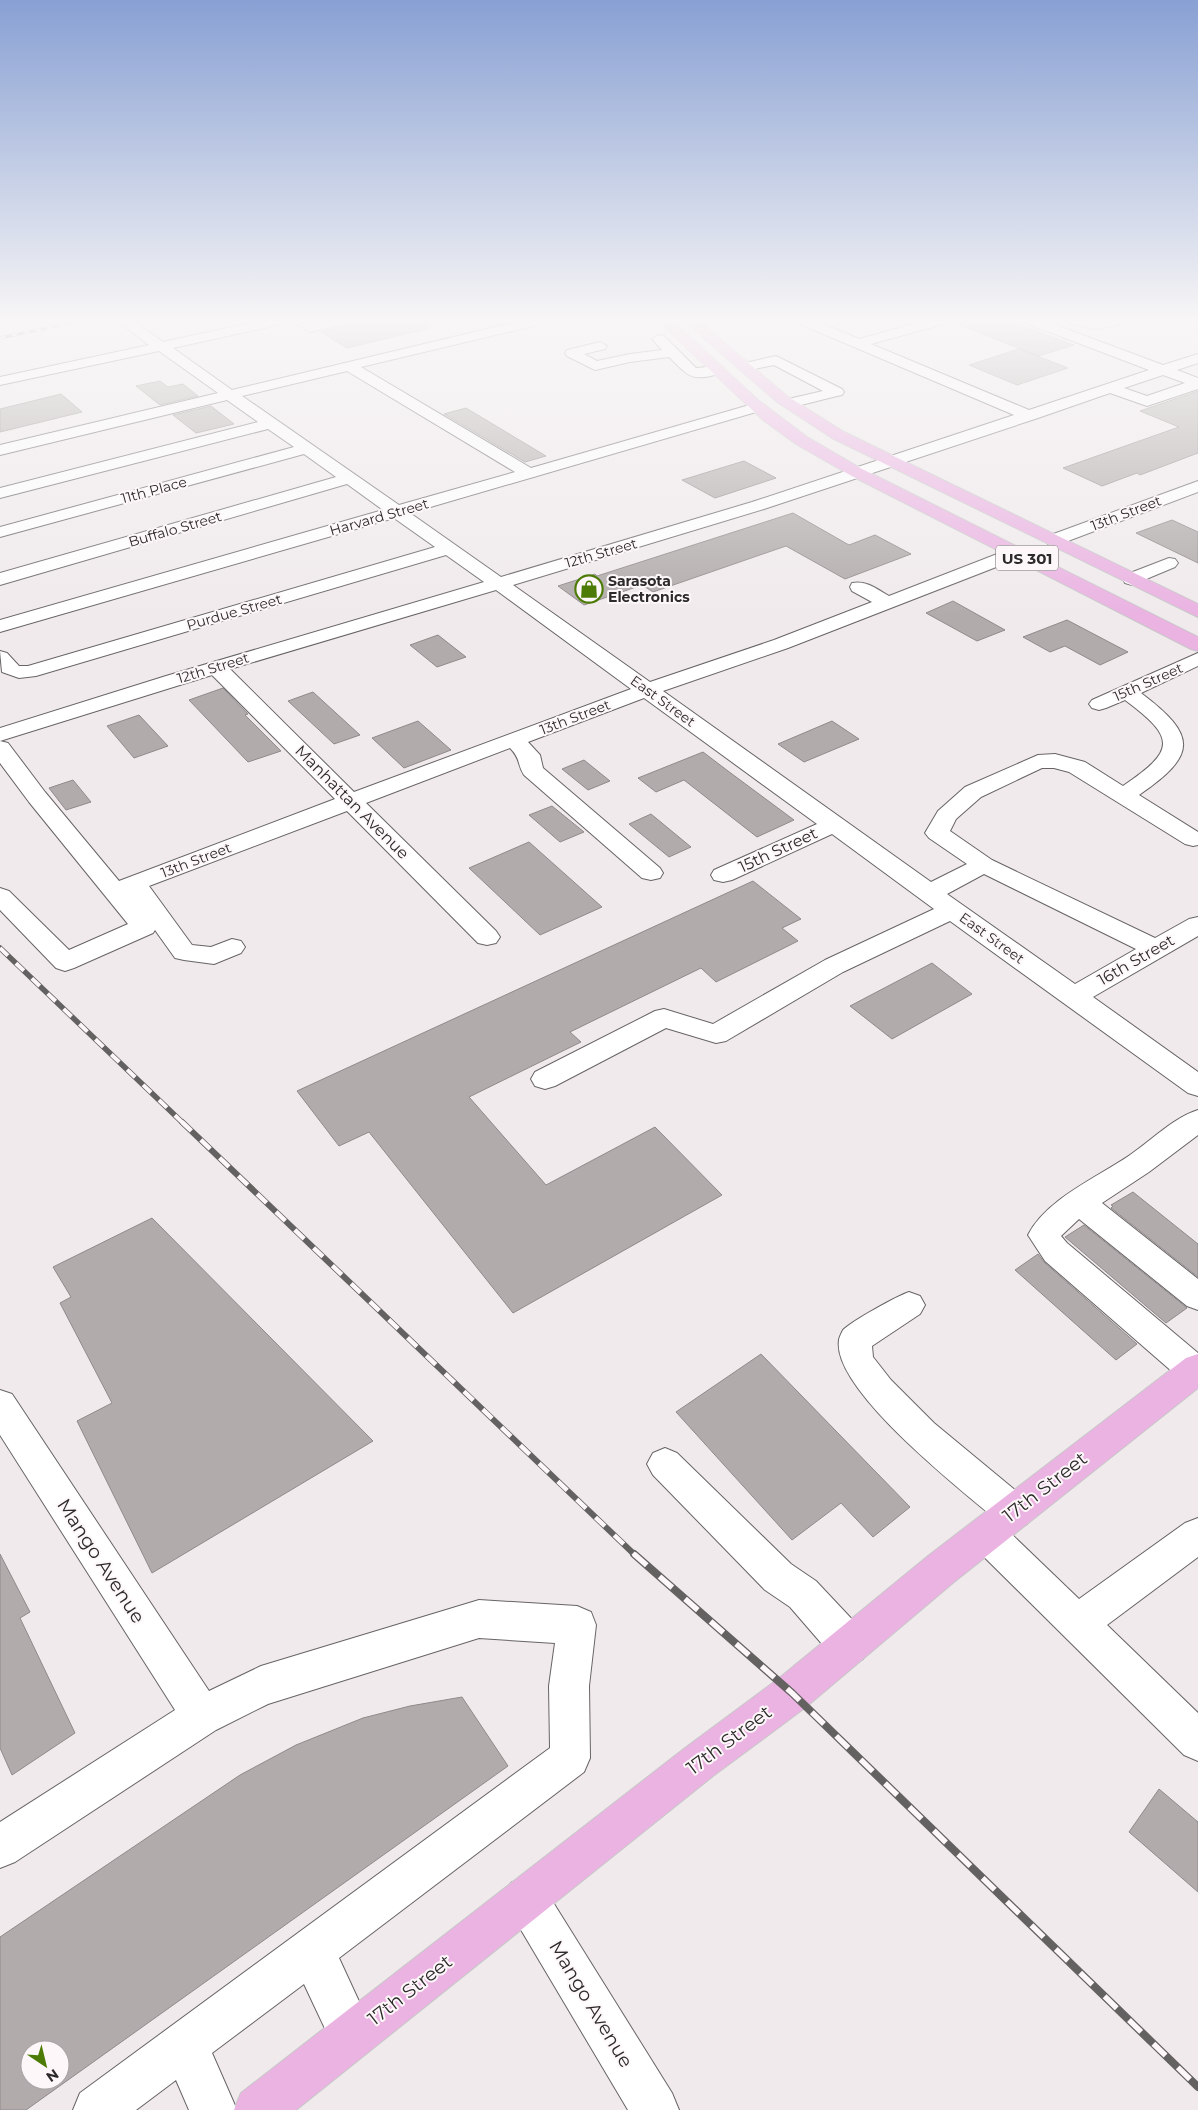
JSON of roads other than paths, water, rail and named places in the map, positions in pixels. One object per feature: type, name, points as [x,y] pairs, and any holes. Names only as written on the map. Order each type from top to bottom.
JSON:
[{"type":"main road","name":"US 301","points":[[773,419],[805,443],[856,472],[1198,645]]},
{"type":"main road","name":"US 301","points":[[813,419],[889,461],[1198,611]]},
{"type":"main road","points":[[1071,581],[1109,586],[1198,628]]},
{"type":"main road","name":"17th Street","points":[[258,2110],[699,1762],[792,1693],[1000,1523],[1196,1370]]},
{"type":"street","points":[[0,450],[125,419]]},
{"type":"street","name":"East Street","points":[[266,419],[498,583],[1198,1086]]},
{"type":"street","points":[[438,419],[528,474]]},
{"type":"street","name":"Harvard Street","points":[[0,626],[715,419]]},
{"type":"street","name":"12th Street","points":[[2,734],[700,523],[1019,419]]},
{"type":"street","points":[[0,493],[271,423]]},
{"type":"street","name":"11th Place","points":[[0,532],[307,448]]},
{"type":"street","name":"Buffalo Street","points":[[0,578],[350,478]]},
{"type":"street","name":"13th Street","points":[[1054,540],[1198,486]]},
{"type":"street","name":"Purdue Street","points":[[0,657],[7,668],[19,673],[38,670],[449,548]]},
{"type":"street","name":"13th Street","points":[[124,887],[647,690],[781,644],[1016,553]]},
{"type":"street","points":[[1132,579],[1169,563]]},
{"type":"street","points":[[859,587],[888,603]]},
{"type":"street","name":"15th Street","points":[[1099,704],[1198,659]]},
{"type":"street","name":"Manhattan Avenue","points":[[217,668],[487,937]]},
{"type":"street","points":[[1123,796],[1163,767],[1174,751],[1171,731],[1158,715],[1126,692]]},
{"type":"street","points":[[2,734],[124,887],[184,952],[214,956],[232,947]]},
{"type":"street","points":[[514,740],[529,754],[532,770],[651,872]]},
{"type":"street","points":[[1156,949],[984,865],[938,833],[946,816],[973,792],[1038,762],[1055,761],[1077,767],[1193,839]]},
{"type":"street","name":"15th Street","points":[[723,875],[833,824]]},
{"type":"street","points":[[929,893],[984,865]]},
{"type":"street","points":[[0,896],[65,962],[144,927],[124,887]]},
{"type":"street","points":[[545,1079],[664,1018],[716,1034],[834,966],[952,910]]},
{"type":"street","name":"16th Street","points":[[1074,996],[1198,925]]},
{"type":"street","points":[[1196,1370],[1056,1252],[1043,1235],[1058,1218],[1198,1121]]},
{"type":"street","points":[[1080,1203],[1198,1298]]},
{"type":"street","points":[[909,1305],[856,1340],[857,1361],[879,1390],[922,1434],[1000,1523],[1078,1623],[1198,1741]]},
{"type":"street","name":"Mango Avenue","points":[[0,1404],[202,1716]]},
{"type":"street","points":[[665,1464],[778,1577],[803,1594],[849,1645]]},
{"type":"street","points":[[1078,1623],[1198,1535]]},
{"type":"street","points":[[0,1848],[202,1716],[261,1686],[479,1619],[577,1625],[569,1686],[570,1758],[98,2110]]},
{"type":"street","name":"Mango Avenue","points":[[526,1898],[656,2110]]},
{"type":"street","points":[[312,1951],[352,2036]]},
{"type":"street","points":[[185,2046],[213,2110]]},
{"type":"railway","points":[[0,948],[184,1124]]},
{"type":"railway","points":[[182,1122],[636,1556]]},
{"type":"railway","points":[[634,1554],[792,1693],[1198,2087]]},
{"type":"place","name":"Sarasota Electronics","points":[[589,589]]}]
